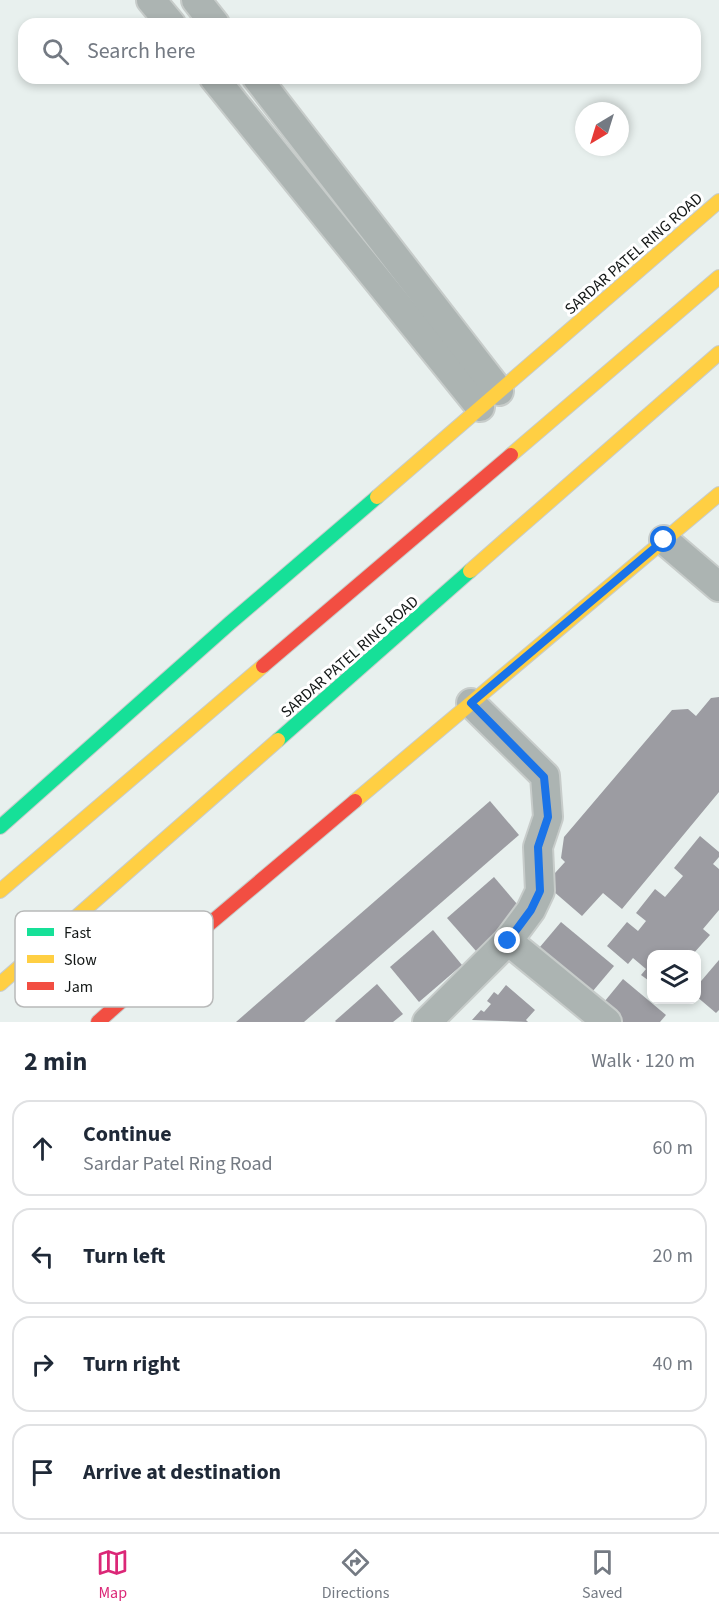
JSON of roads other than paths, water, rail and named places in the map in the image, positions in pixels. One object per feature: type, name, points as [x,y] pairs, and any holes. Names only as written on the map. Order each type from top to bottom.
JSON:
[{"type":"main road","name":"SARDAR PATEL RING ROAD","points":[[0,827],[230,623],[719,201]]},
{"type":"main road","points":[[0,891],[719,277]]},
{"type":"main road","name":"SARDAR PATEL RING ROAD","points":[[83,911],[719,353]]},
{"type":"main road","points":[[213,921],[719,494]]},
{"type":"main road","name":"SARDAR PATEL RING ROAD","points":[[0,984],[15,971]]},
{"type":"main road","points":[[98,1022],[115,1007]]},
{"type":"street","points":[[151,0],[166,18]]},
{"type":"street","points":[[196,0],[210,18]]},
{"type":"street","points":[[219,84],[489,399]]},
{"type":"street","points":[[261,84],[489,399]]},
{"type":"street","points":[[664,540],[719,587]]},
{"type":"street","points":[[427,1022],[508,941],[531,910],[540,891],[538,847],[548,817],[544,777],[471,703]]},
{"type":"street","points":[[508,941],[608,1022]]}]
